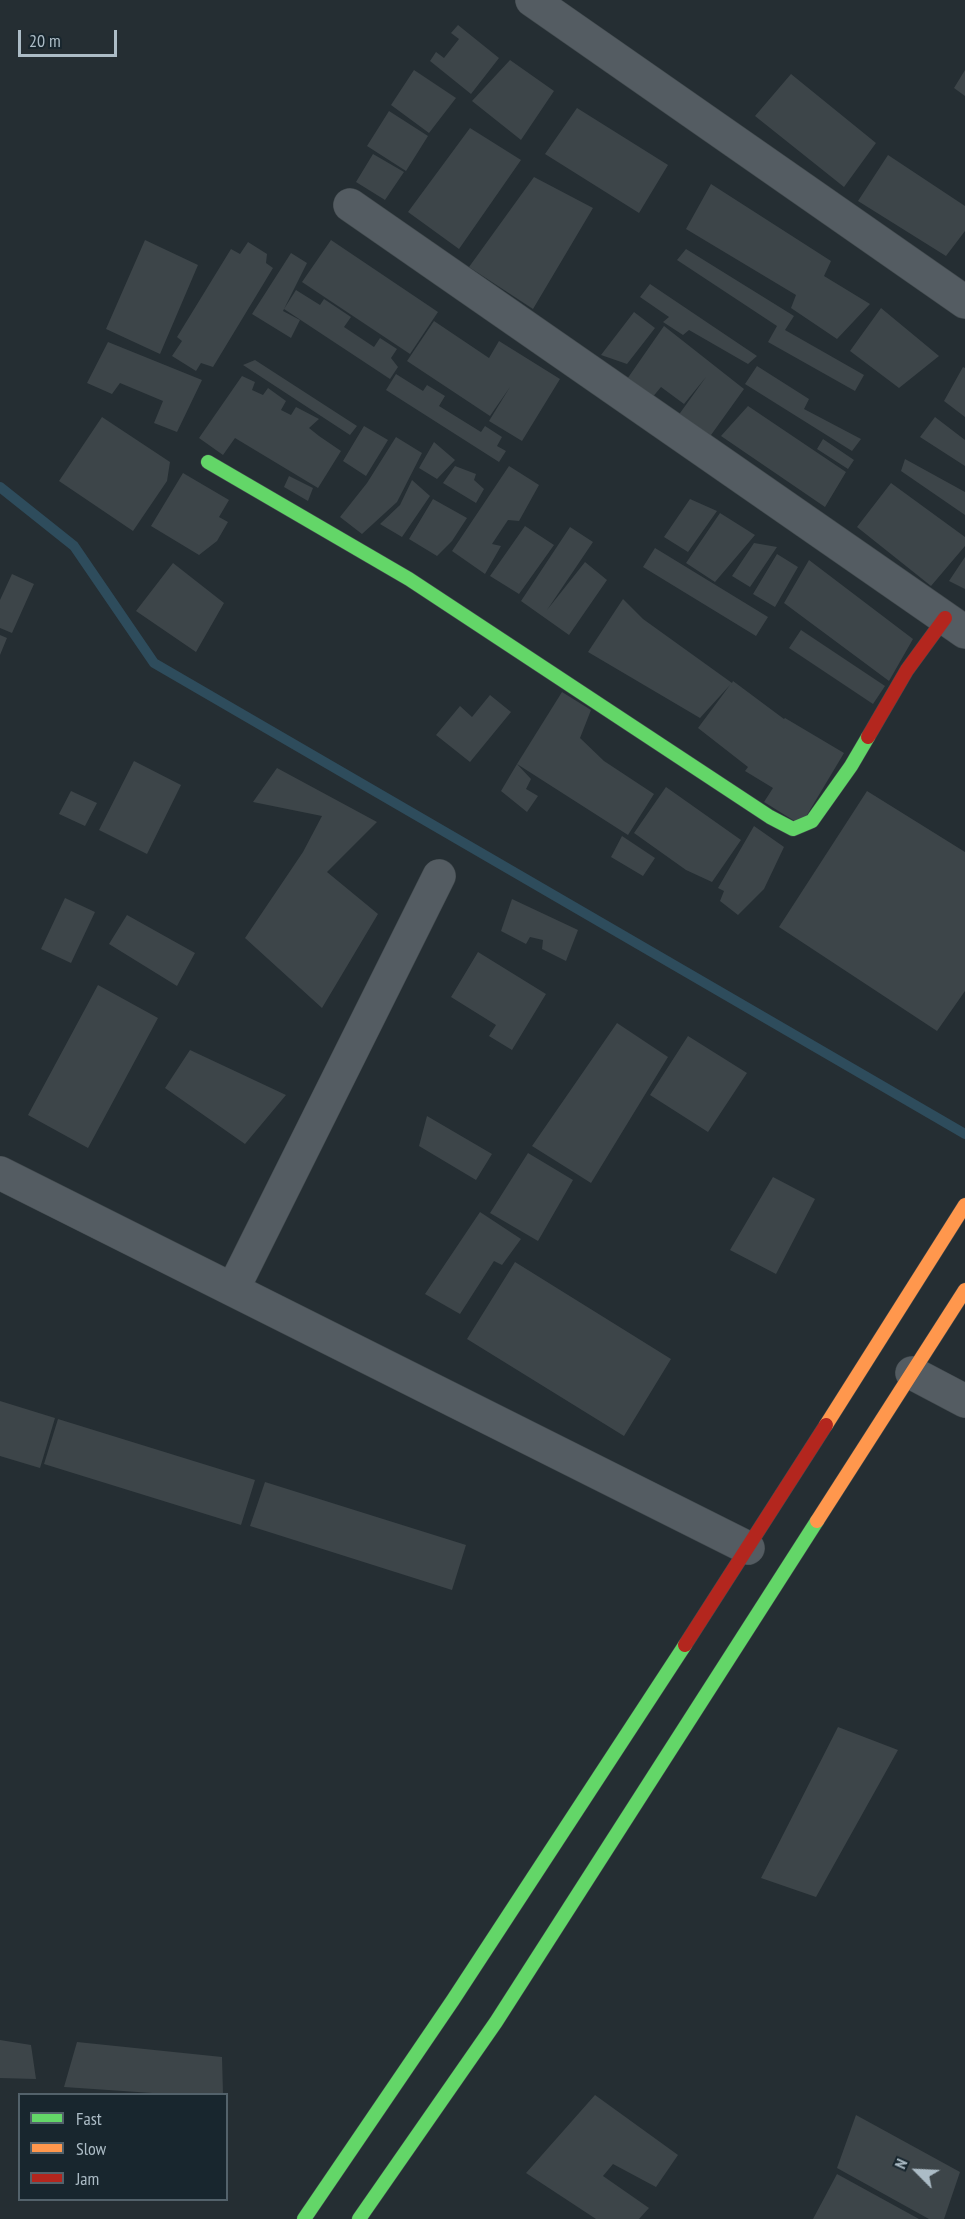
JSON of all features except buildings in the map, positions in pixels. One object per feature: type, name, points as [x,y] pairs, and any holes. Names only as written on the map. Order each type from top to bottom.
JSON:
[{"type":"main road","points":[[208,462],[409,579],[770,817],[793,829],[812,821],[851,766],[907,670],[955,625]]},
{"type":"main road","points":[[304,2219],[453,2000],[748,1548],[965,1205]]},
{"type":"main road","points":[[359,2219],[496,2022],[965,1290]]},
{"type":"street","points":[[532,0],[965,302]]},
{"type":"street","points":[[350,206],[955,625]]},
{"type":"street","points":[[232,1289],[439,876]]},
{"type":"street","points":[[0,1173],[748,1548]]},
{"type":"street","points":[[912,1373],[965,1401]]},
{"type":"waterway","points":[[0,487],[74,546],[154,663],[965,1134]]},
{"type":"traffic: fast","points":[[208,462],[409,579],[770,817],[793,829],[812,821],[851,766],[868,737]]},
{"type":"traffic: fast","points":[[359,2219],[496,2022],[817,1521]]},
{"type":"traffic: fast","points":[[304,2219],[453,2000],[685,1645]]},
{"type":"traffic: slow","points":[[826,1425],[965,1205]]},
{"type":"traffic: slow","points":[[817,1521],[965,1290]]},
{"type":"traffic: jam","points":[[868,737],[907,670],[945,618]]},
{"type":"traffic: jam","points":[[685,1645],[826,1425]]}]
